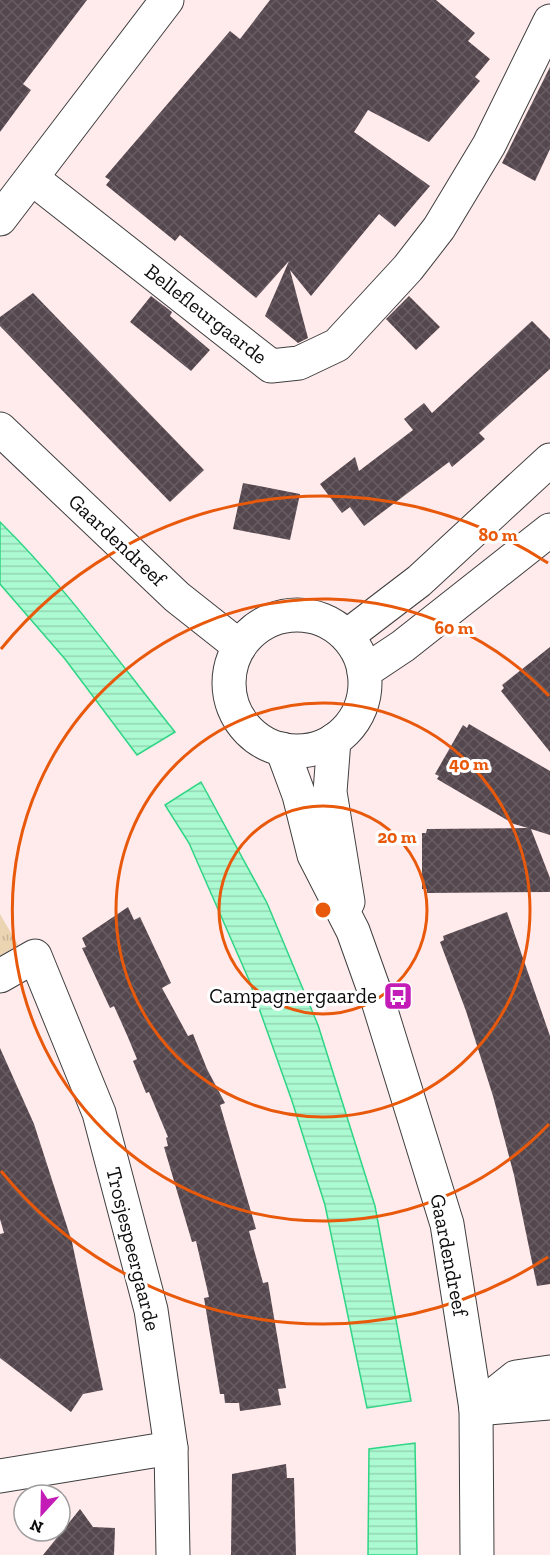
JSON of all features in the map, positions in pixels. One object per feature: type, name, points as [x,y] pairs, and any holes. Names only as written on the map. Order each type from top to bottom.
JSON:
[{"type":"street","points":[[0,219],[167,0]]},
{"type":"street","name":"Bellefleurgaarde","points":[[33,178],[271,366],[299,363],[337,345],[408,268],[439,228],[489,145],[550,21]]},
{"type":"street","name":"Gaardendreef","points":[[0,429],[177,597],[239,646]]},
{"type":"street","points":[[347,636],[419,581],[550,460]]},
{"type":"street","points":[[364,672],[403,646],[550,530]]},
{"type":"street","points":[[296,614],[330,623],[347,636],[359,655],[364,672],[364,695],[354,720],[334,740],[306,750],[282,749],[254,735],[238,718],[232,705],[229,677],[231,663],[239,646],[259,626],[277,618],[296,614]]},
{"type":"street","name":"Gaardendreef","points":[[334,740],[330,792],[352,931]]},
{"type":"street","name":"Gaardendreef","points":[[282,749],[299,795],[314,855],[352,931],[378,1000],[447,1224],[476,1409],[477,1555]]},
{"type":"street","name":"Trosjespeergaarde","points":[[0,976],[34,956],[99,1113],[152,1310],[171,1448],[173,1555]]},
{"type":"street","points":[[476,1409],[516,1377],[550,1372]]},
{"type":"street","points":[[476,1409],[550,1403]]},
{"type":"street","points":[[0,1476],[171,1448]]},
{"type":"green space","points":[[0,914],[18,945],[0,956]]},
{"type":"shaded area","points":[[0,522],[69,598],[175,732],[137,755],[65,659],[0,584]]},
{"type":"shaded area","points":[[201,782],[267,903],[318,1025],[375,1206],[411,1401],[367,1408],[325,1205],[292,1101],[249,980],[189,843],[165,805]]},
{"type":"shaded area","points":[[415,1443],[417,1555],[368,1555],[369,1449]]},
{"type":"building","points":[[0,0],[87,0],[23,84],[31,90],[0,132]]},
{"type":"building","points":[[270,0],[436,0],[475,33],[468,41],[490,59],[475,77],[480,81],[429,142],[368,110],[354,132],[430,186],[395,227],[379,214],[311,296],[290,270],[308,338],[298,343],[265,316],[289,261],[256,298],[180,235],[175,241],[106,185],[110,180],[105,177],[230,31],[240,39]]},
{"type":"building","points":[[550,67],[550,149],[535,181],[502,163]]},
{"type":"building","points":[[33,293],[204,470],[170,502],[0,326],[0,317]]},
{"type":"building","points":[[151,296],[172,312],[170,316],[210,350],[191,371],[130,322]]},
{"type":"building","points":[[409,296],[440,327],[416,350],[386,319]]},
{"type":"building","points":[[532,321],[550,339],[550,369],[479,433],[485,439],[452,467],[449,462],[364,526],[350,507],[342,513],[320,484],[355,457],[359,471],[413,430],[404,419],[424,403],[432,413]]},
{"type":"building","points":[[243,483],[300,494],[290,540],[233,529]]},
{"type":"building","points":[[550,647],[550,752],[501,691],[504,688],[502,685]]},
{"type":"building","points":[[469,724],[550,771],[550,835],[531,829],[550,878],[550,892],[427,893],[427,889],[422,889],[422,833],[426,833],[427,829],[528,828],[514,824],[437,779],[439,776],[435,774],[463,725],[467,728]]},
{"type":"building","points":[[128,907],[134,920],[140,917],[171,983],[162,988],[188,1036],[193,1034],[207,1069],[225,1103],[220,1105],[256,1229],[249,1231],[263,1283],[268,1282],[286,1388],[278,1389],[281,1405],[240,1411],[239,1403],[225,1403],[224,1394],[220,1394],[204,1298],[209,1297],[196,1241],[192,1242],[164,1147],[168,1146],[166,1138],[168,1137],[149,1092],[146,1093],[133,1061],[137,1059],[114,1006],[110,1008],[82,948],[86,947],[82,938]]},
{"type":"building","points":[[507,912],[550,1036],[550,1284],[537,1286],[514,1175],[493,1096],[466,1011],[440,942],[444,940],[443,936]]},
{"type":"building","points":[[0,1048],[34,1124],[72,1242],[103,1390],[83,1394],[71,1412],[0,1358],[0,1234],[4,1233],[0,1219]]},
{"type":"building","points":[[286,1464],[287,1478],[294,1478],[296,1555],[231,1555],[232,1474]]},
{"type":"building","points":[[80,1509],[93,1527],[115,1528],[114,1555],[43,1555],[53,1543],[72,1543],[72,1519]]},
{"type":"place","name":"Campagnergaarde","points":[[398,996]]}]
